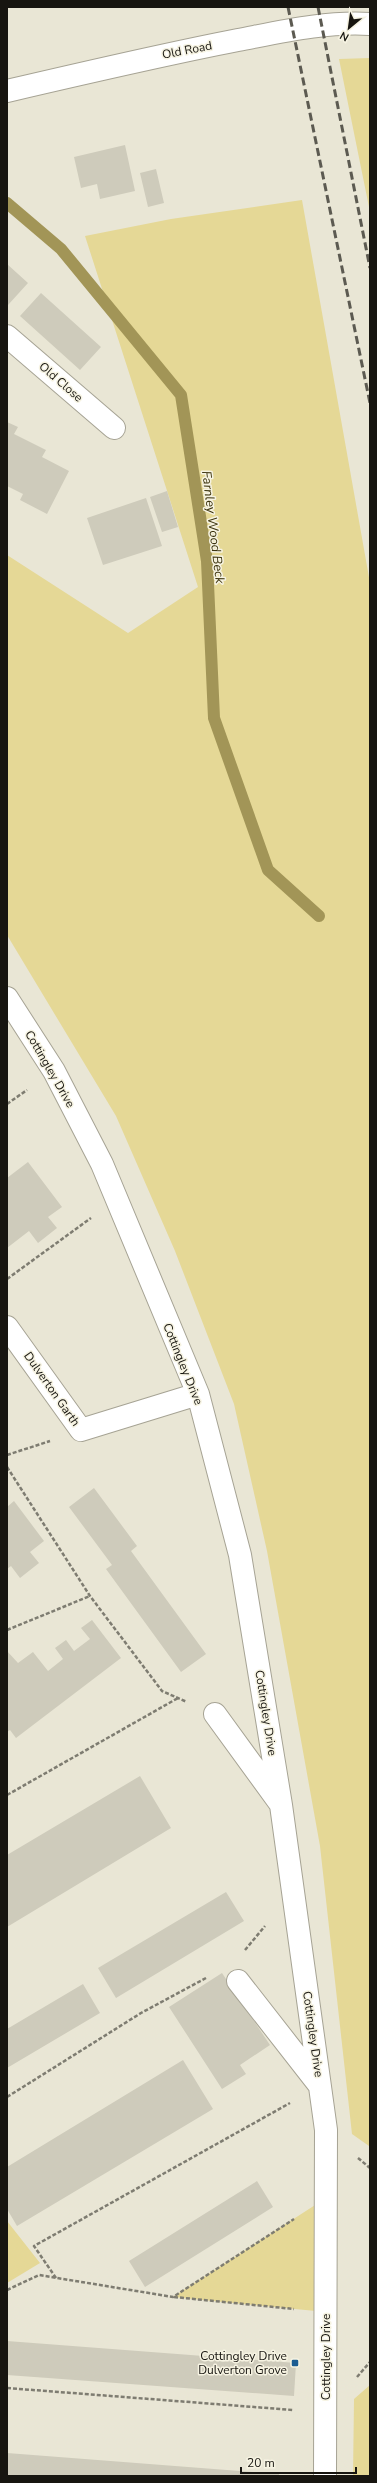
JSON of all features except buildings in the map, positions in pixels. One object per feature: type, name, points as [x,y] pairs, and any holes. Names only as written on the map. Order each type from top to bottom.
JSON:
[{"type":"street","name":"Old Road","points":[[7,91],[162,55],[274,33],[354,23],[370,24]]},
{"type":"street","name":"Old Close","points":[[7,336],[114,428]]},
{"type":"street","name":"Cottingley Drive","points":[[7,998],[54,1071],[102,1164],[198,1394],[240,1555],[282,1805],[326,2130],[325,2476]]},
{"type":"street","name":"Dulverton Garth","points":[[8,1327],[81,1430],[198,1394]]},
{"type":"street","points":[[215,1714],[282,1805]]},
{"type":"street","points":[[238,1981],[320,2086]]},
{"type":"path","points":[[7,1279],[117,1200]]},
{"type":"path","points":[[7,1455],[81,1430]]},
{"type":"path","points":[[7,1467],[90,1596],[162,1691],[215,1714]]},
{"type":"path","points":[[7,1630],[90,1596]]},
{"type":"path","points":[[7,1795],[178,1698]]},
{"type":"path","points":[[242,1953],[294,1894]]},
{"type":"path","points":[[7,2096],[141,2013],[210,1976]]},
{"type":"path","points":[[56,2278],[34,2246],[320,2086]]},
{"type":"path","points":[[173,2297],[326,2198]]},
{"type":"path","points":[[7,2290],[39,2275],[173,2297],[326,2312]]},
{"type":"path","points":[[7,2388],[326,2413]]},
{"type":"shaded area","points":[[370,58],[370,212],[339,59]]},
{"type":"shaded area","points":[[302,200],[370,583],[370,2171],[369,2146],[352,2134],[320,1846],[267,1551],[234,1404],[175,1251],[116,1116],[7,935],[7,555],[128,633],[198,587],[85,236],[171,219]]},
{"type":"shaded area","points":[[326,2198],[326,2312],[173,2297]]},
{"type":"shaded area","points":[[7,2221],[40,2263],[7,2283]]},
{"type":"shaded area","points":[[370,2385],[370,2476],[353,2476],[354,2399]]},
{"type":"waterway","name":"Farnley Wood Beck","points":[[7,203],[61,249],[181,395],[207,561],[214,718],[268,870],[319,916]]},
{"type":"railway","points":[[288,7],[370,403]]},
{"type":"railway","points":[[318,7],[370,268]]},
{"type":"place","name":"Cottingley Drive Dulverton Grove","points":[[295,2363]]}]
